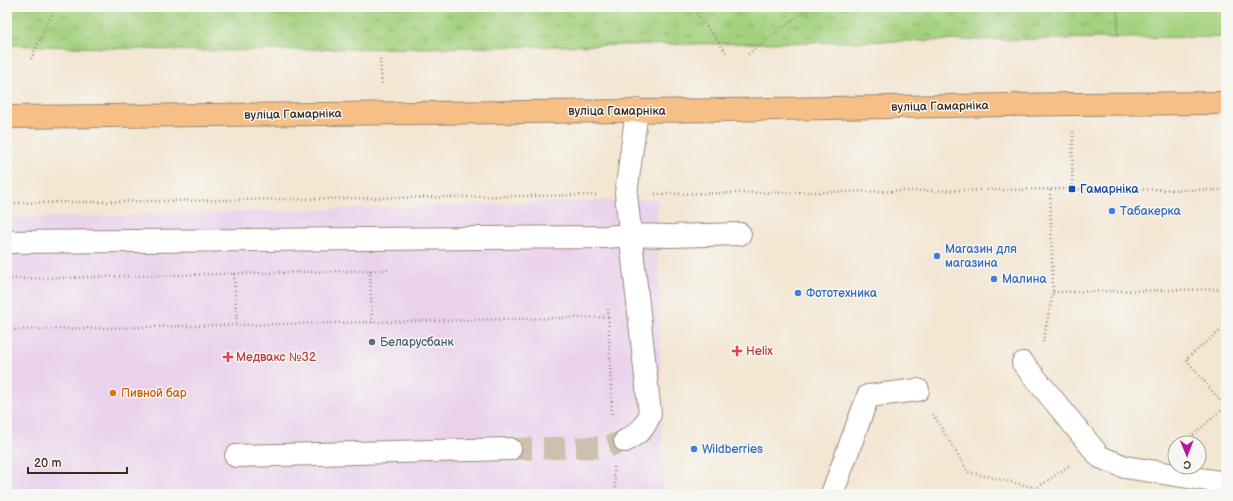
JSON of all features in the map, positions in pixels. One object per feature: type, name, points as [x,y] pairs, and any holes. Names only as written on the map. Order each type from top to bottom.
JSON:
[{"type":"main road","name":"вуліца Гамарніка","points":[[7,117],[732,110],[1226,103]]},
{"type":"lane","points":[[626,441],[639,433],[645,427],[650,414],[626,194],[637,110]]},
{"type":"lane","points":[[7,242],[605,237],[630,235],[670,236],[740,234]]},
{"type":"lane","points":[[1023,363],[1100,457],[1125,467],[1226,484]]},
{"type":"lane","points":[[832,494],[868,396],[918,390]]},
{"type":"lane","points":[[236,456],[510,449]]},
{"type":"path","points":[[31,59],[55,7]]},
{"type":"path","points":[[692,7],[728,55]]},
{"type":"path","points":[[748,54],[810,7]]},
{"type":"path","points":[[1072,189],[1074,104]]},
{"type":"path","points":[[1023,363],[1042,348],[1053,292],[1050,190]]},
{"type":"path","points":[[370,270],[372,323]]},
{"type":"path","points":[[7,279],[393,270]]},
{"type":"path","points":[[234,274],[237,326]]},
{"type":"path","points":[[1053,292],[1226,289]]},
{"type":"path","points":[[607,305],[612,422]]},
{"type":"path","points":[[7,330],[608,318]]},
{"type":"path","points":[[1193,435],[1226,407],[1186,359],[1226,326]]},
{"type":"path","points":[[918,390],[968,472],[1037,488],[1093,448]]},
{"type":"path","points":[[614,463],[616,494]]},
{"type":"shaded area","points":[[657,199],[663,494],[7,494],[7,219]]},
{"type":"green space","points":[[7,7],[1115,7],[1115,38],[206,51],[7,45]]},
{"type":"green space","points":[[1115,7],[1226,7],[1226,37],[1115,38]]},
{"type":"tunnel","points":[[510,449],[606,447],[625,441]]},
{"type":"place","name":"Гамарніка","points":[[1072,189]]},
{"type":"place","name":"Табакерка","points":[[1112,211]]},
{"type":"place","name":"Магазин для магазина","points":[[937,256]]},
{"type":"place","name":"Малина","points":[[994,279]]},
{"type":"place","name":"Фототехника","points":[[798,293]]},
{"type":"place","name":"Беларусбанк","points":[[372,342]]},
{"type":"place","name":"Helix","points":[[737,351]]},
{"type":"place","name":"Медвакс №32","points":[[228,357]]},
{"type":"place","name":"Пивной бар","points":[[113,393]]},
{"type":"place","name":"Wildberries","points":[[694,449]]}]
